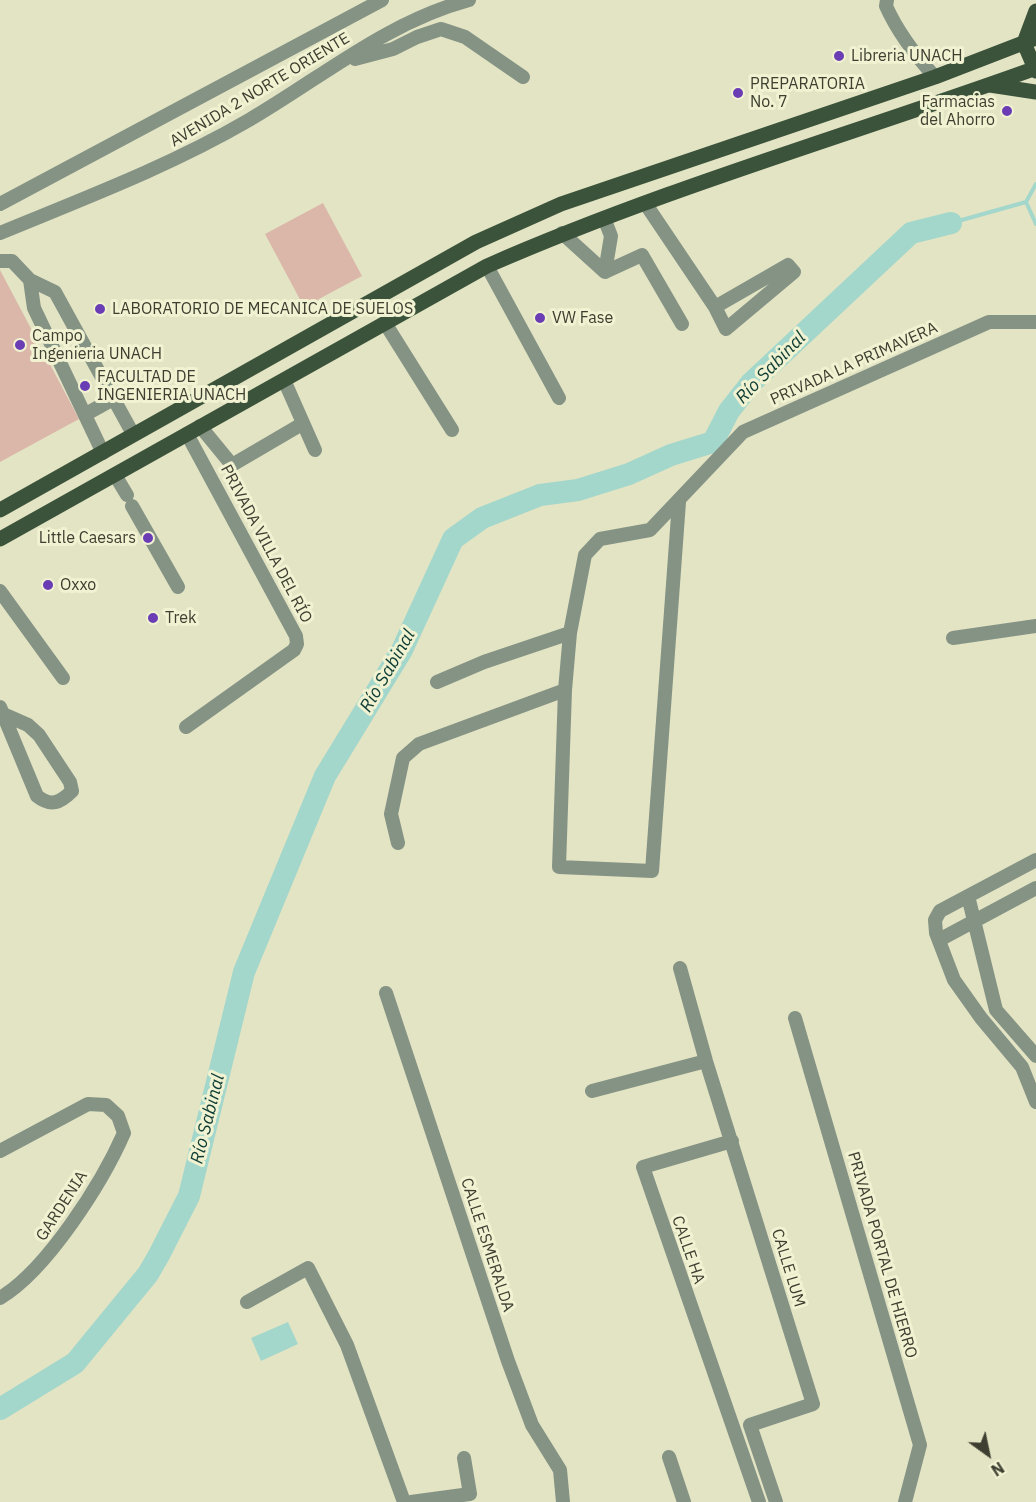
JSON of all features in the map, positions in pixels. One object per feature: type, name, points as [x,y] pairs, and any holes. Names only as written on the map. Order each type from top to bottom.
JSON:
[{"type":"main road","points":[[0,510],[487,237],[561,204],[935,77],[1033,28],[1035,70],[645,203],[562,233],[487,266],[0,539]]},
{"type":"main road","points":[[987,85],[1036,92]]},
{"type":"street","points":[[0,204],[382,0]]},
{"type":"street","name":"AVENIDA 2 NORTE ORIENTE","points":[[0,233],[162,167],[252,119],[338,63],[410,22],[443,7],[469,0]]},
{"type":"street","points":[[887,0],[886,6],[894,24],[910,48],[935,77]]},
{"type":"street","points":[[338,63],[393,49],[417,37],[441,29],[465,37],[524,77]]},
{"type":"street","points":[[645,203],[715,307],[726,329],[794,272],[788,265],[715,307]]},
{"type":"street","points":[[604,218],[611,236],[605,272]]},
{"type":"street","points":[[562,233],[605,272]]},
{"type":"street","points":[[605,272],[642,255],[682,324]]},
{"type":"street","points":[[0,261],[12,261],[30,280],[55,292],[133,434]]},
{"type":"street","points":[[487,266],[559,398]]},
{"type":"street","points":[[30,280],[34,308],[103,453]]},
{"type":"street","name":"PRIVADA LA PRIMAVERA","points":[[679,502],[652,871],[559,867],[565,690],[570,633],[585,555],[600,539],[650,530],[743,432],[989,322],[1036,322]]},
{"type":"street","points":[[385,323],[452,430]]},
{"type":"street","points":[[284,380],[315,450]]},
{"type":"street","points":[[86,414],[115,398]]},
{"type":"street","points":[[194,430],[232,465],[302,424]]},
{"type":"street","name":"PRIVADA VILLA DEL RÍO","points":[[186,727],[294,650],[297,644],[296,636],[213,478],[194,430]]},
{"type":"street","points":[[115,475],[178,587]]},
{"type":"street","points":[[0,591],[63,678]]},
{"type":"street","points":[[953,638],[1036,626]]},
{"type":"street","points":[[437,682],[484,662],[570,633]]},
{"type":"street","points":[[398,843],[391,814],[403,758],[419,744],[565,690]]},
{"type":"street","points":[[2,711],[28,725],[39,735],[70,782],[72,791],[57,804],[45,802],[37,796],[2,711]]},
{"type":"street","points":[[1036,860],[940,911],[935,920],[939,940],[954,980],[1022,1067],[1036,1102]]},
{"type":"street","points":[[939,940],[1036,888]]},
{"type":"street","points":[[968,896],[996,1010],[1036,1056]]},
{"type":"street","name":"CALLE LUM","points":[[680,968],[706,1061],[813,1404],[750,1425],[759,1452]]},
{"type":"street","name":"CALLE ESMERALDA","points":[[386,993],[508,1361],[532,1425],[560,1470],[563,1502]]},
{"type":"street","points":[[988,1026],[1002,1017]]},
{"type":"street","name":"PRIVADA PORTAL DE HIERRO","points":[[795,1018],[920,1444],[905,1502]]},
{"type":"street","points":[[592,1091],[706,1061]]},
{"type":"street","name":"GARDENIA","points":[[0,1151],[88,1104],[106,1105],[118,1116],[124,1133],[113,1157],[48,1256],[15,1289],[0,1298]]},
{"type":"street","name":"CALLE HA","points":[[732,1141],[643,1167],[742,1458]]},
{"type":"street","points":[[247,1302],[308,1268],[346,1345],[404,1502]]},
{"type":"street","points":[[759,1502],[742,1458],[759,1452],[776,1502]]},
{"type":"street","points":[[669,1457],[684,1502]]},
{"type":"street","points":[[411,1502],[470,1494],[464,1458]]},
{"type":"shaded area","points":[[323,203],[362,276],[304,307],[265,234]]},
{"type":"shaded area","name":"Campo Ingenieria UNACH","points":[[0,270],[79,419],[0,462]]},
{"type":"water","points":[[288,1322],[298,1344],[261,1361],[251,1338]]},
{"type":"waterway","name":"Río Sabinal","points":[[951,223],[1026,202],[1036,184]]},
{"type":"waterway","points":[[1026,202],[1036,224]]},
{"type":"waterway","name":"Río Sabinal","points":[[0,1409],[75,1363],[148,1274],[159,1255],[189,1196],[244,972],[325,776],[402,650],[453,539],[482,518],[540,495],[578,490],[629,474],[671,455],[713,442],[729,411],[751,383],[911,233],[951,223]]},
{"type":"place","name":"Libreria UNACH","points":[[839,56]]},
{"type":"place","name":"PREPARATORIA No. 7","points":[[738,93]]},
{"type":"place","name":"Farmacias del Ahorro","points":[[1007,111]]},
{"type":"place","name":"LABORATORIO DE MECANICA DE SUELOS","points":[[100,309]]},
{"type":"place","name":"VW Fase","points":[[540,318]]},
{"type":"place","name":"Campo Ingenieria UNACH","points":[[20,345]]},
{"type":"place","name":"FACULTAD DE INGENIERIA UNACH","points":[[85,386]]},
{"type":"place","name":"Little Caesars","points":[[148,538]]},
{"type":"place","name":"Oxxo","points":[[48,585]]},
{"type":"place","name":"Trek","points":[[153,618]]}]
